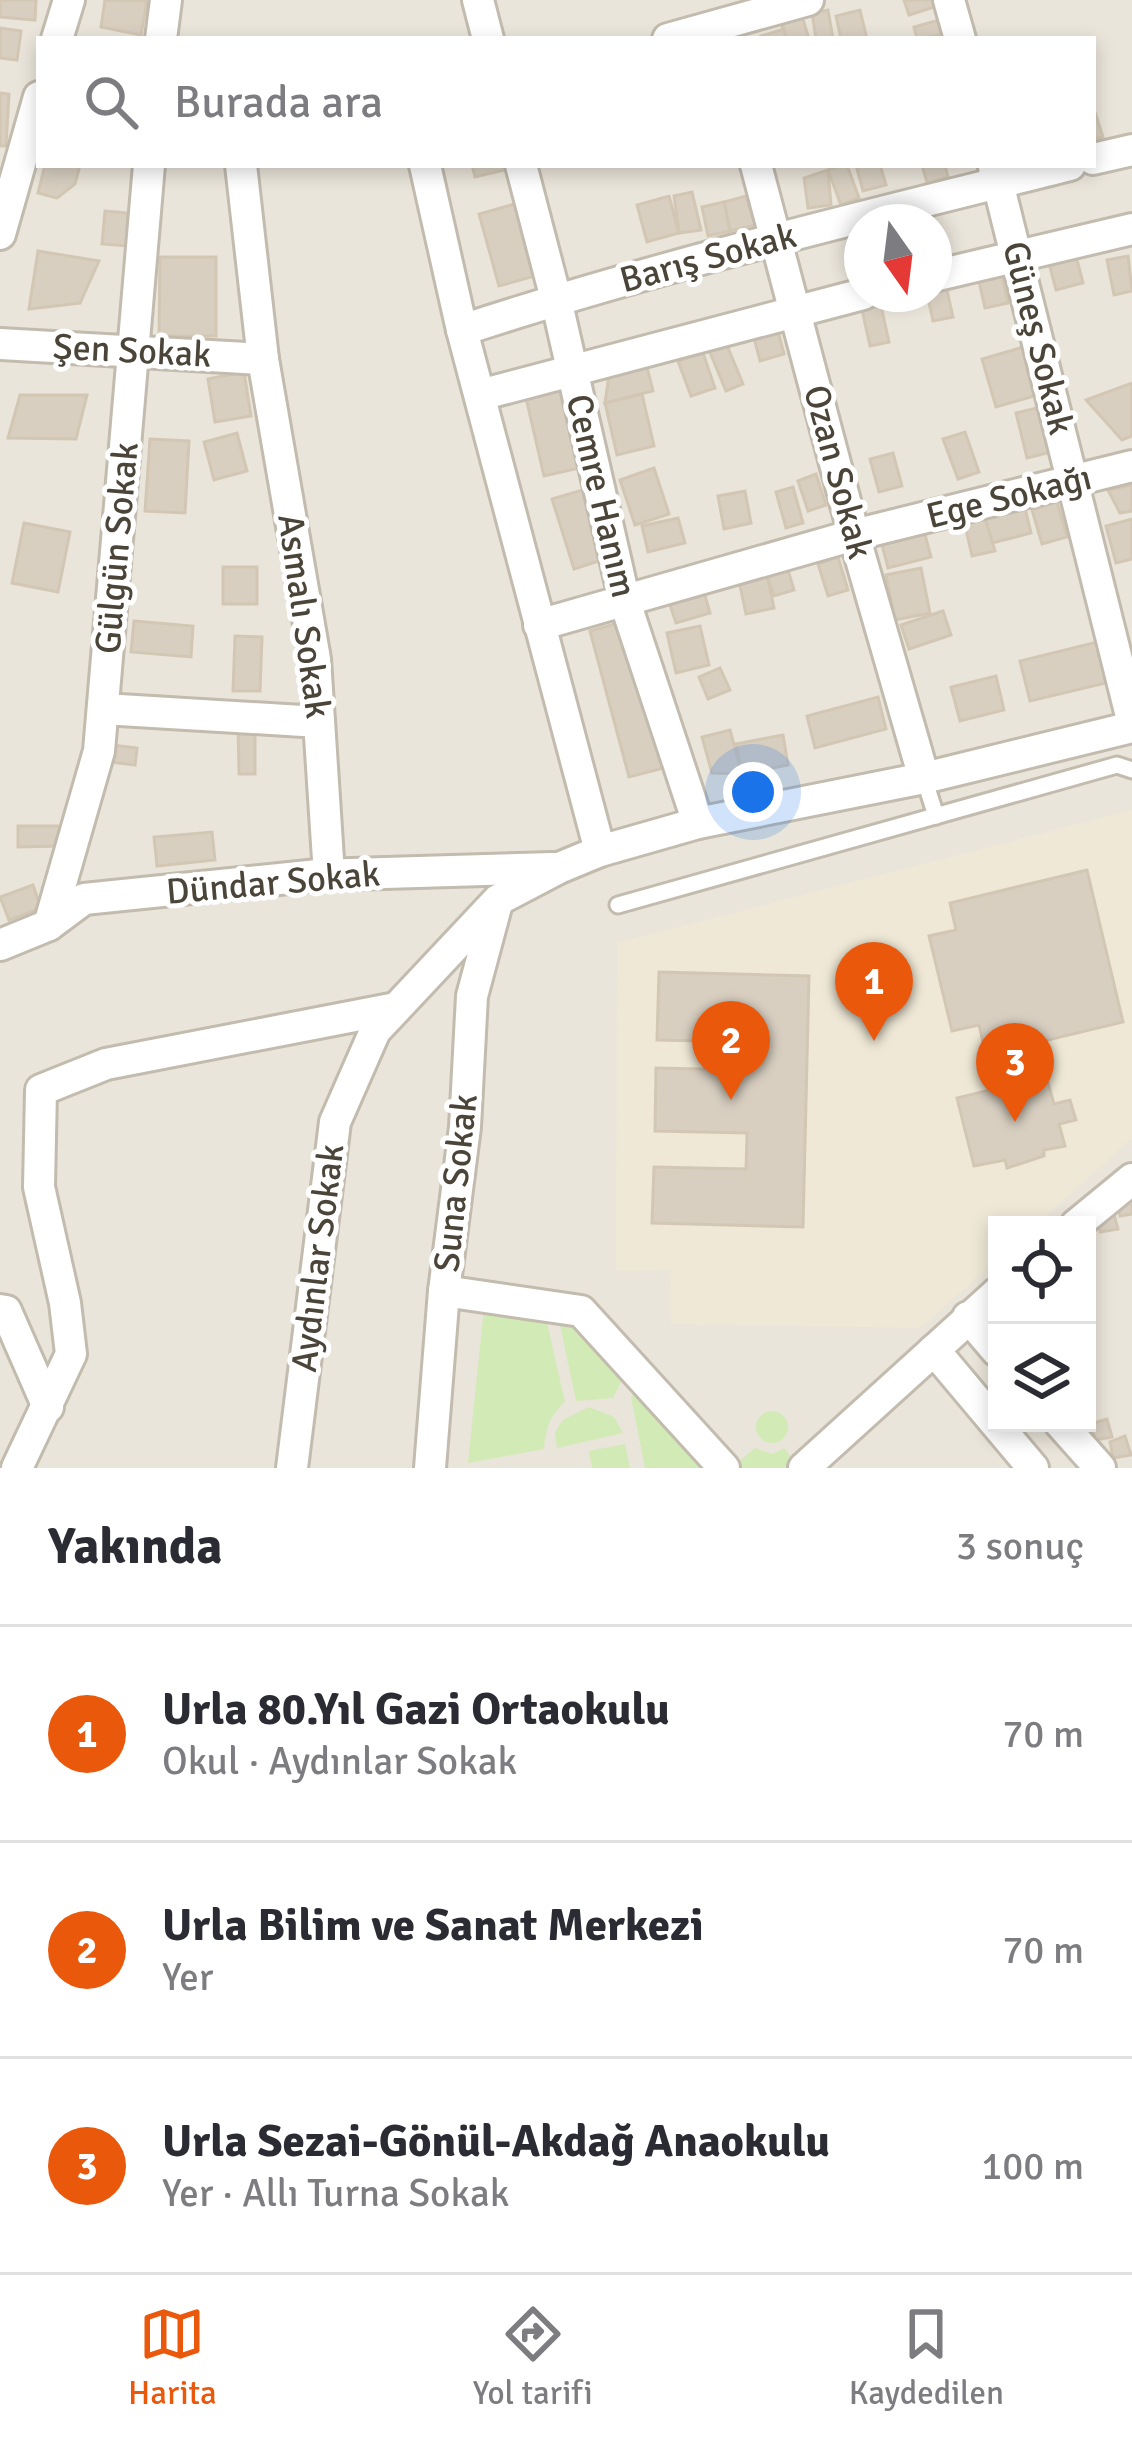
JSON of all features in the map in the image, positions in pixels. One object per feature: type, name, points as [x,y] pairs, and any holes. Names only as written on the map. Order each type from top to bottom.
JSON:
[{"type":"street","points":[[58,36],[69,0]]},
{"type":"street","points":[[161,36],[166,0]]},
{"type":"street","points":[[478,0],[487,36]]},
{"type":"street","points":[[676,36],[717,21],[808,0]]},
{"type":"street","points":[[949,0],[959,36]]},
{"type":"street","points":[[0,234],[36,108]]},
{"type":"street","points":[[1096,158],[1132,150]]},
{"type":"street","name":"Gülgün Sokak","points":[[49,925],[99,751],[149,168]]},
{"type":"street","name":"Asmalı Sokak","points":[[241,168],[263,358],[315,659],[329,875]]},
{"type":"street","points":[[426,168],[461,330],[600,851]]},
{"type":"street","name":"Cemre Hanım","points":[[521,168],[626,602],[698,824]]},
{"type":"street","name":"Ozan Sokak","points":[[757,168],[924,778]]},
{"type":"street","name":"Barış Sokak","points":[[461,330],[996,174],[1045,168]]},
{"type":"street","name":"Güneş Sokak","points":[[996,174],[1132,724]]},
{"type":"street","points":[[952,272],[1132,229]]},
{"type":"street","name":"Barış Sokak","points":[[480,395],[844,299]]},
{"type":"street","name":"Şen Sokak","points":[[0,344],[263,358]]},
{"type":"street","name":"Ege Sokağı","points":[[539,625],[854,535],[1132,466]]},
{"type":"street","points":[[103,709],[319,722]]},
{"type":"street","name":"Aydınlar Sokak","points":[[292,1468],[335,1122],[375,1030],[498,901],[600,851],[698,824],[924,778],[1132,724]]},
{"type":"street","name":"Dündar Sokak","points":[[0,945],[49,925],[84,899],[329,875],[559,868]]},
{"type":"street","name":"Suna Sokak","points":[[430,1468],[444,1292],[465,1127],[472,996],[498,901]]},
{"type":"street","points":[[17,1468],[71,1354],[39,1187],[41,1090],[106,1064],[396,1008]]},
{"type":"street","points":[[1087,1216],[1132,1179]]},
{"type":"street","points":[[444,1292],[581,1311],[724,1468]]},
{"type":"street","points":[[804,1468],[988,1300]]},
{"type":"street","points":[[0,1310],[5,1310],[48,1407]]},
{"type":"street","points":[[968,1317],[988,1340]]},
{"type":"street","points":[[934,1350],[1033,1468]]},
{"type":"street","points":[[1068,1432],[1100,1468]]},
{"type":"lane","points":[[618,905],[1117,765],[1132,770]]},
{"type":"lane","points":[[924,778],[936,816]]},
{"type":"shaded area","points":[[0,0],[1132,0],[1132,1468],[0,1468]]},
{"type":"shaded area","points":[[1132,810],[1132,1138],[1046,1216],[988,1216],[988,1268],[920,1328],[671,1324],[670,1270],[616,1271],[617,943]]},
{"type":"green space","points":[[484,1308],[545,1314],[565,1402],[549,1423],[544,1449],[468,1463]]},
{"type":"green space","points":[[558,1315],[569,1315],[624,1376],[613,1398],[576,1401]]},
{"type":"green space","points":[[637,1392],[701,1468],[645,1468],[631,1397]]},
{"type":"green space","points":[[589,1407],[614,1417],[623,1433],[557,1448],[555,1432],[563,1420]]},
{"type":"green space","points":[[772,1411],[783,1416],[788,1427],[783,1438],[772,1443],[761,1438],[756,1427],[761,1416]]},
{"type":"green space","points":[[625,1444],[630,1468],[592,1468],[589,1451]]},
{"type":"green space","points":[[755,1448],[772,1454],[784,1448],[797,1464],[792,1468],[737,1468]]},
{"type":"building","points":[[0,0],[36,0],[35,20],[0,17]]},
{"type":"building","points":[[105,0],[147,1],[141,35],[101,27]]},
{"type":"building","points":[[904,0],[938,0],[940,5],[909,15]]},
{"type":"building","points":[[828,10],[832,36],[816,36],[812,13]]},
{"type":"building","points":[[860,10],[866,36],[840,36],[836,16]]},
{"type":"building","points":[[802,16],[808,36],[785,36],[781,23]]},
{"type":"building","points":[[946,18],[950,33],[916,36],[914,27]]},
{"type":"building","points":[[0,28],[21,31],[17,60],[0,58]]},
{"type":"building","points":[[0,93],[9,94],[6,146],[0,146]]},
{"type":"building","points":[[44,168],[79,168],[75,184],[57,198],[38,193]]},
{"type":"building","points":[[473,168],[509,168],[509,169],[475,177]]},
{"type":"building","points":[[848,168],[859,198],[841,205],[828,170]]},
{"type":"building","points":[[857,168],[881,168],[886,185],[863,191]]},
{"type":"building","points":[[923,168],[946,168],[948,177],[927,183]]},
{"type":"building","points":[[828,170],[831,205],[808,208],[804,178]]},
{"type":"building","points":[[692,192],[701,230],[679,233],[674,196]]},
{"type":"building","points":[[669,196],[679,233],[647,242],[637,205]]},
{"type":"building","points":[[746,196],[755,225],[730,231],[724,202]]},
{"type":"building","points":[[522,202],[542,274],[499,286],[479,214]]},
{"type":"building","points":[[724,202],[730,231],[708,236],[702,207]]},
{"type":"building","points":[[105,211],[128,213],[126,246],[102,244]]},
{"type":"building","points":[[38,251],[99,261],[80,303],[29,309]]},
{"type":"building","points":[[1076,256],[1083,283],[1056,290],[1049,263]]},
{"type":"building","points":[[1128,256],[1132,291],[1114,295],[1107,260]]},
{"type":"building","points":[[160,257],[216,257],[216,336],[159,336]]},
{"type":"building","points":[[1001,272],[1008,303],[985,308],[978,277]]},
{"type":"building","points":[[862,312],[882,312],[889,342],[870,346]]},
{"type":"building","points":[[931,312],[952,312],[953,317],[933,321]]},
{"type":"building","points":[[775,320],[784,354],[760,361],[751,326]]},
{"type":"building","points":[[726,343],[743,384],[726,391],[709,350]]},
{"type":"building","points":[[1027,346],[1041,394],[996,407],[982,359]]},
{"type":"building","points":[[703,353],[715,388],[691,396],[678,361]]},
{"type":"building","points":[[645,359],[653,391],[605,403],[610,368]]},
{"type":"building","points":[[244,372],[251,416],[215,422],[208,379]]},
{"type":"building","points":[[1132,383],[1132,436],[1122,440],[1086,400]]},
{"type":"building","points":[[566,389],[583,467],[544,476],[526,398]]},
{"type":"building","points":[[642,394],[654,446],[617,455],[605,403]]},
{"type":"building","points":[[20,395],[87,395],[76,439],[8,438]]},
{"type":"building","points":[[1045,406],[1056,451],[1027,458],[1016,413]]},
{"type":"building","points":[[965,432],[979,472],[958,479],[943,439]]},
{"type":"building","points":[[237,433],[247,471],[214,480],[204,442]]},
{"type":"building","points":[[150,439],[189,441],[185,513],[145,511]]},
{"type":"building","points":[[893,453],[902,486],[879,492],[870,459]]},
{"type":"building","points":[[654,468],[669,514],[635,525],[620,480]]},
{"type":"building","points":[[816,474],[826,505],[808,511],[798,481]]},
{"type":"building","points":[[1132,485],[1132,511],[1120,513],[1108,490]]},
{"type":"building","points":[[793,487],[803,523],[786,528],[776,492]]},
{"type":"building","points":[[589,488],[611,557],[574,569],[552,499]]},
{"type":"building","points":[[745,491],[751,523],[724,529],[718,496]]},
{"type":"building","points":[[1057,502],[1067,537],[1042,544],[1032,510]]},
{"type":"building","points":[[1025,508],[1031,533],[992,543],[985,518]]},
{"type":"building","points":[[678,518],[685,543],[648,552],[642,526]]},
{"type":"building","points":[[985,518],[995,551],[972,556],[965,525]]},
{"type":"building","points":[[1132,519],[1132,559],[1116,563],[1106,526]]},
{"type":"building","points":[[24,523],[70,532],[58,592],[12,583]]},
{"type":"building","points":[[924,531],[931,557],[888,568],[881,541]]},
{"type":"building","points":[[838,557],[848,590],[828,596],[818,564]]},
{"type":"building","points":[[785,560],[794,590],[774,596],[767,575]]},
{"type":"building","points":[[223,567],[257,567],[257,604],[223,604]]},
{"type":"building","points":[[921,568],[930,613],[895,620],[886,575]]},
{"type":"building","points":[[767,575],[774,608],[746,614],[739,581]]},
{"type":"building","points":[[704,592],[710,613],[676,623],[669,602]]},
{"type":"building","points":[[943,611],[951,635],[909,649],[901,625]]},
{"type":"building","points":[[134,621],[193,626],[191,657],[131,652]]},
{"type":"building","points":[[625,621],[664,768],[629,777],[590,631]]},
{"type":"building","points":[[700,626],[709,665],[676,673],[667,633]]},
{"type":"building","points":[[235,636],[262,637],[260,691],[233,691]]},
{"type":"building","points":[[1097,642],[1106,683],[1030,701],[1020,661]]},
{"type":"building","points":[[720,668],[730,690],[708,699],[699,677]]},
{"type":"building","points":[[996,676],[1004,710],[960,721],[951,687]]},
{"type":"building","points":[[878,697],[886,729],[815,748],[807,716]]},
{"type":"building","points":[[238,725],[255,726],[255,774],[239,774]]},
{"type":"building","points":[[730,730],[742,774],[712,773],[702,737]]},
{"type":"building","points":[[783,735],[788,765],[742,774],[736,744]]},
{"type":"building","points":[[112,745],[137,748],[135,765],[110,762]]},
{"type":"building","points":[[18,826],[61,826],[61,846],[18,847]]},
{"type":"building","points":[[212,832],[215,860],[157,866],[154,837]]},
{"type":"building","points":[[1087,870],[1123,1022],[986,1055],[979,1025],[952,1031],[929,936],[956,930],[950,903]]},
{"type":"building","points":[[33,885],[41,908],[9,920],[0,897]]},
{"type":"building","points":[[659,972],[809,976],[803,1227],[652,1223],[654,1167],[746,1169],[747,1133],[655,1131],[656,1068],[750,1070],[750,1042],[657,1040]]},
{"type":"building","points":[[1046,1076],[1054,1104],[1070,1100],[1076,1120],[1059,1124],[1065,1146],[1044,1150],[1044,1156],[1007,1168],[1005,1160],[974,1166],[957,1098]]},
{"type":"building","points":[[1132,1195],[1132,1214],[1120,1216],[1117,1200]]},
{"type":"building","points":[[1113,1211],[1118,1229],[1100,1232],[1097,1216]]},
{"type":"building","points":[[1107,1419],[1112,1437],[1095,1440],[1096,1422]]},
{"type":"building","points":[[1125,1436],[1131,1455],[1113,1458],[1110,1442]]},
{"type":"place","name":"Urla 80.Yıl Gazi Ortaokulu","points":[[874,1041]]},
{"type":"place","name":"Urla Bilim ve Sanat Merkezi","points":[[731,1100]]},
{"type":"place","name":"Urla Sezai-Gönül-Akdağ Anaokulu","points":[[1015,1122]]}]
